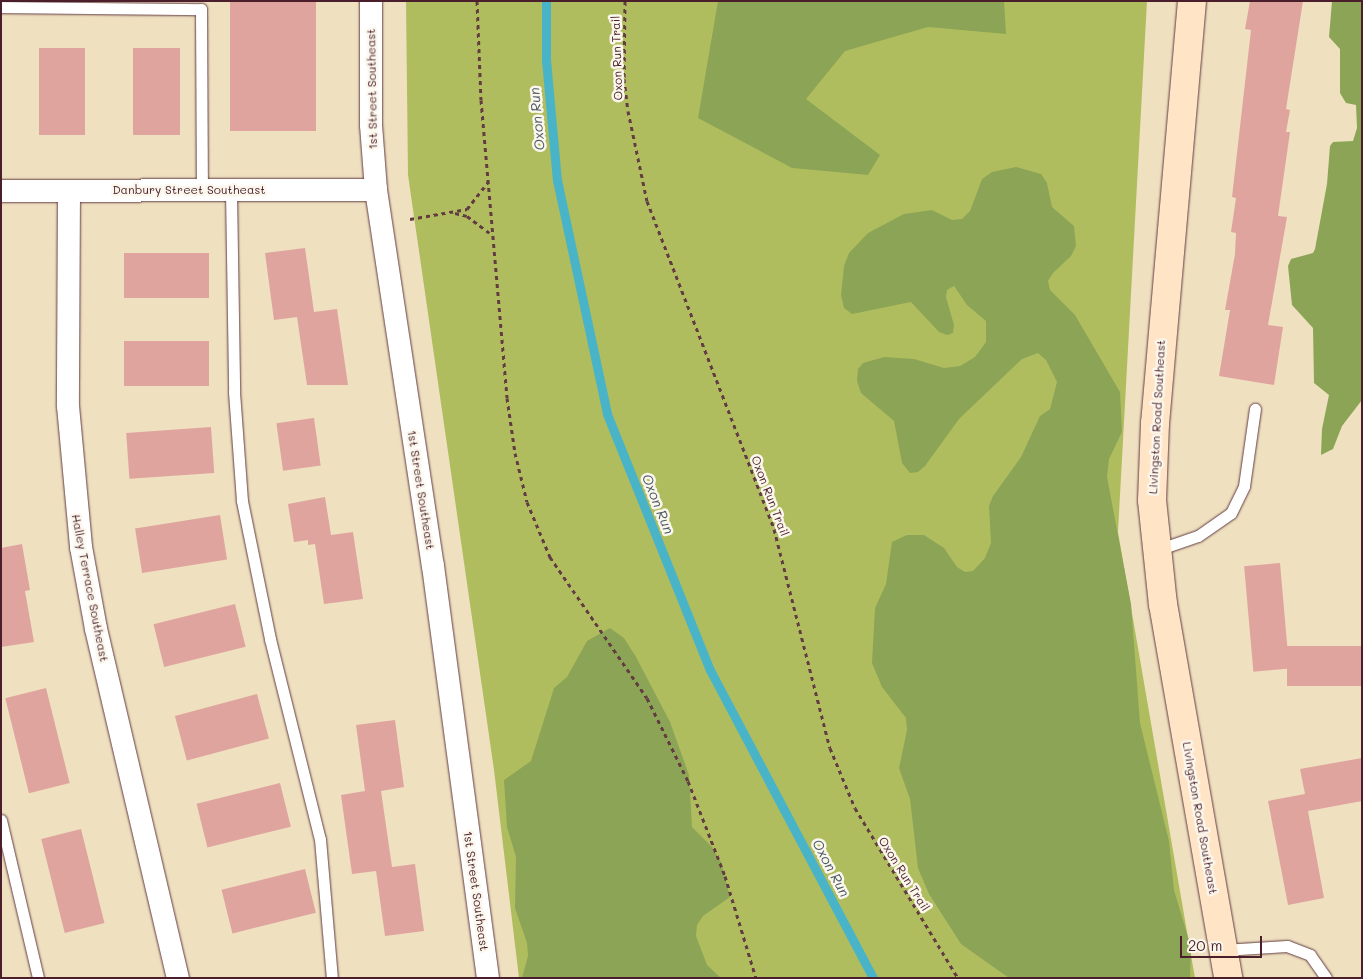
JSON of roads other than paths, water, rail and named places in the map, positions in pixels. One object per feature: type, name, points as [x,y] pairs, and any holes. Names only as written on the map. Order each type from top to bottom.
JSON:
[{"type":"street","name":"1st Street Southeast","points":[[371,1],[371,125],[376,190],[433,566],[488,978]]},
{"type":"street","name":"Livingston Road Southeast","points":[[1192,1],[1154,423],[1152,500],[1155,550],[1228,978]]},
{"type":"street","name":"Danbury Street Southeast","points":[[1,190],[376,190]]},
{"type":"street","name":"Halley Terrace Southeast","points":[[69,190],[68,406],[81,548],[96,629],[178,978]]},
{"type":"lane","points":[[1,7],[201,9],[202,190]]},
{"type":"lane","points":[[231,190],[234,392],[242,501],[270,639],[320,839],[332,978]]},
{"type":"lane","points":[[1155,550],[1198,536],[1231,513],[1244,486],[1255,409]]},
{"type":"lane","points":[[1,820],[38,978]]},
{"type":"lane","points":[[1223,950],[1287,946],[1310,955],[1326,978]]},
{"type":"waterway","name":"Oxon Run","points":[[546,1],[546,60],[557,180],[607,414],[710,670],[873,978]]}]
